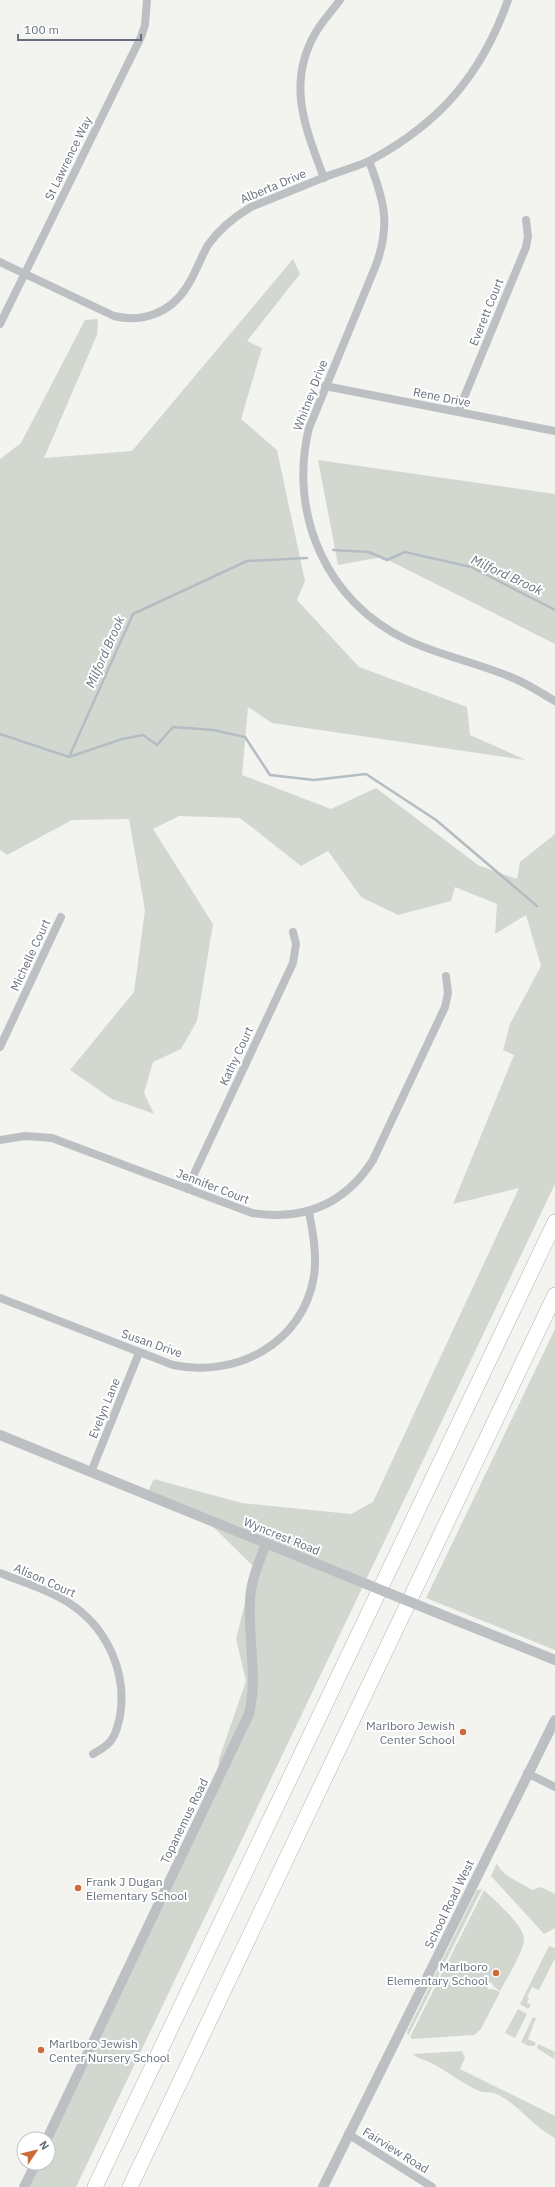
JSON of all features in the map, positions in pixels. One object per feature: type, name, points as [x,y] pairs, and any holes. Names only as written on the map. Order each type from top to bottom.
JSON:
[{"type":"highway","points":[[96,2187],[555,1222]]},
{"type":"highway","points":[[130,2187],[555,1295]]},
{"type":"street","name":"St Lawrence Way","points":[[0,324],[141,37],[145,25],[147,0]]},
{"type":"street","points":[[324,178],[301,111],[301,78],[308,48],[315,32],[340,0]]},
{"type":"street","name":"Alberta Drive","points":[[0,262],[114,316],[134,319],[155,314],[170,306],[183,293],[209,245],[231,220],[252,207],[369,161],[422,127],[457,93],[476,69],[490,44],[508,0]]},
{"type":"street","name":"Whitney Drive","points":[[369,161],[384,204],[383,241],[376,265],[325,386],[306,440],[303,487],[306,511],[317,547],[337,582],[363,612],[387,629],[420,645],[513,678],[555,701]]},
{"type":"street","name":"Everett Court","points":[[458,412],[526,247],[528,236],[526,220]]},
{"type":"street","name":"Rene Drive","points":[[325,386],[555,431]]},
{"type":"street","name":"Michelle Court","points":[[0,1047],[61,917]]},
{"type":"street","name":"Kathy Court","points":[[187,1189],[293,963],[296,944],[293,932]]},
{"type":"street","name":"Jennifer Court","points":[[0,1140],[25,1136],[52,1138],[252,1213],[276,1216],[309,1212],[336,1199],[361,1177],[373,1160],[445,1007],[448,993],[446,976]]},
{"type":"street","name":"Susan Drive","points":[[0,1298],[173,1365],[210,1368],[230,1365],[247,1360],[277,1341],[299,1315],[312,1284],[315,1253],[309,1212]]},
{"type":"street","name":"Evelyn Lane","points":[[91,1472],[139,1353]]},
{"type":"street","name":"Wyncrest Road","points":[[0,1435],[555,1660]]},
{"type":"street","name":"Topanemus Road","points":[[51,2131],[249,1714],[254,1686],[250,1602],[254,1579],[266,1543]]},
{"type":"street","name":"Alison Court","points":[[0,1573],[51,1593],[75,1606],[95,1625],[108,1643],[119,1672],[121,1706],[118,1727],[112,1739],[105,1747],[93,1754]]},
{"type":"street","name":"School Road West","points":[[323,2187],[527,1773],[555,1720]]},
{"type":"street","points":[[527,1773],[555,1787]]},
{"type":"street","name":"Fairview Road","points":[[348,2134],[432,2187]]},
{"type":"street","points":[[24,2187],[32,2171]]},
{"type":"shaded area","points":[[293,259],[300,274],[247,341],[262,348],[241,419],[277,450],[305,581],[297,600],[359,667],[467,707],[470,735],[526,760],[272,723],[248,707],[242,775],[331,809],[376,788],[478,865],[517,879],[520,862],[555,834],[555,1184],[76,2187],[29,2187],[37,2171],[56,2171],[56,2131],[214,1799],[219,1759],[246,1681],[236,1639],[254,1567],[203,1517],[146,1495],[154,1479],[242,1503],[351,1514],[373,1502],[519,1188],[453,1204],[514,1055],[503,1050],[510,1024],[541,966],[526,915],[495,934],[497,904],[455,887],[451,901],[398,915],[361,897],[328,851],[301,866],[240,818],[179,816],[153,829],[213,924],[197,1021],[181,1049],[153,1062],[144,1093],[154,1114],[112,1099],[70,1070],[134,992],[145,910],[129,819],[72,820],[7,855],[0,850],[0,459],[21,443],[85,320],[98,319],[97,335],[44,458],[132,451]]},
{"type":"shaded area","points":[[318,460],[555,494],[555,644],[382,557],[338,565]]},
{"type":"shaded area","points":[[555,1329],[555,1650],[426,1598]]},
{"type":"shaded area","points":[[497,1863],[499,1868],[507,1876],[532,1890],[541,1887],[555,1894],[555,1928],[544,1934],[491,1876]]},
{"type":"shaded area","points":[[482,1889],[408,2036],[407,2032],[477,1890]]},
{"type":"shaded area","points":[[484,1890],[508,1914],[523,1934],[523,1945],[518,1958],[500,1991],[494,1987],[491,1982],[487,1984],[488,1989],[493,1989],[500,1992],[481,2029],[474,2035],[412,2039],[410,2037]]},
{"type":"shaded area","points":[[549,1946],[555,1948],[555,1958],[539,1990],[532,1987],[527,1997],[529,1998],[527,2003],[531,2005],[528,2009],[520,2004]]},
{"type":"shaded area","points":[[518,2009],[527,2014],[515,2038],[505,2033]]},
{"type":"shaded area","points":[[533,2017],[536,2018],[528,2039],[536,2043],[534,2046],[529,2046],[521,2042]]},
{"type":"shaded area","points":[[538,2044],[555,2052],[554,2059],[537,2048]]},
{"type":"shaded area","points":[[462,2051],[465,2058],[460,2069],[555,2116],[555,2138],[541,2129],[502,2097],[492,2093],[479,2091],[413,2054]]},
{"type":"waterway","name":"Milford Brook","points":[[333,550],[369,552],[387,560],[405,552],[471,567],[555,610]]},
{"type":"waterway","name":"Milford Brook","points":[[0,734],[69,757],[133,614],[247,561],[307,558]]},
{"type":"waterway","points":[[69,757],[122,739],[143,735],[157,745],[173,727],[213,730],[245,737],[270,775],[314,780],[366,774],[436,820],[537,906]]},
{"type":"place","name":"Marlboro Jewish Center School","points":[[463,1732]]},
{"type":"place","name":"Frank J Dugan Elementary School","points":[[78,1888]]},
{"type":"place","name":"Marlboro Elementary School","points":[[496,1973]]},
{"type":"place","name":"Marlboro Jewish Center Nursery School","points":[[41,2050]]}]
